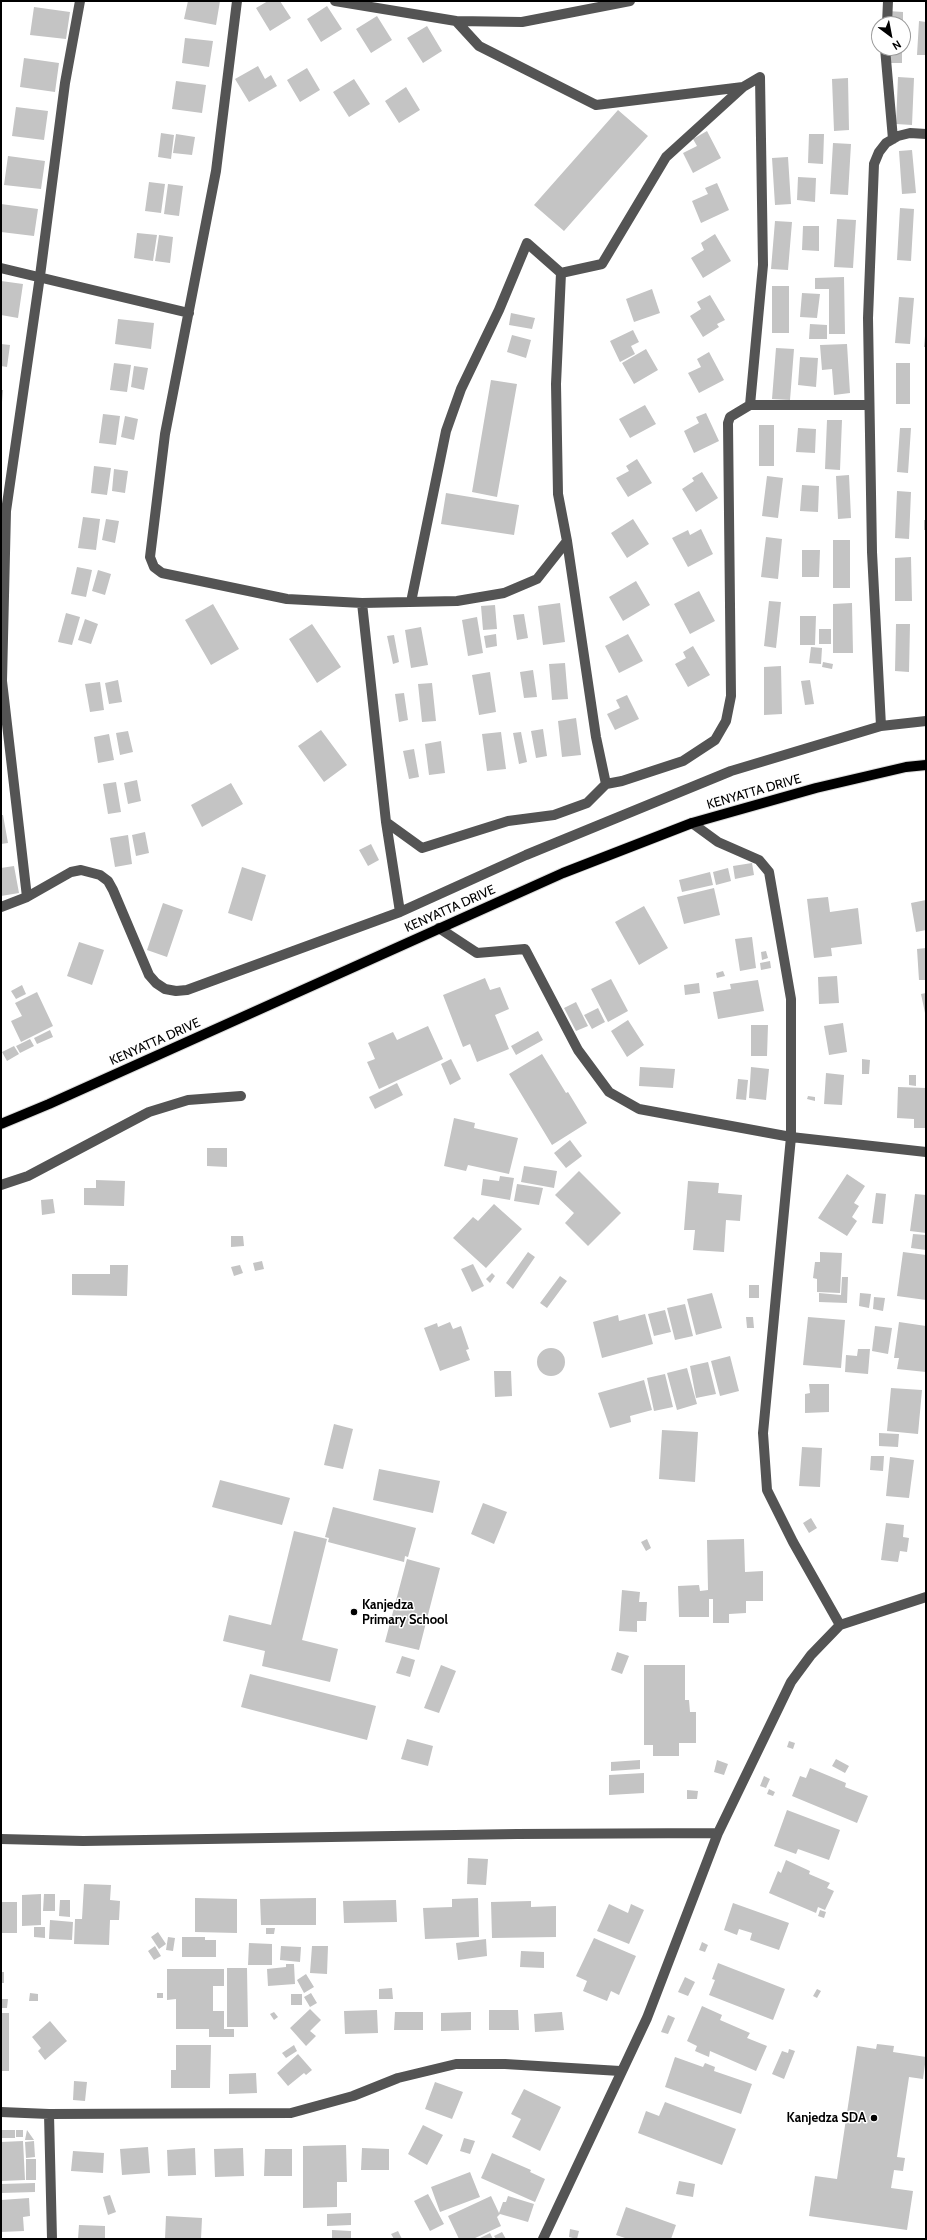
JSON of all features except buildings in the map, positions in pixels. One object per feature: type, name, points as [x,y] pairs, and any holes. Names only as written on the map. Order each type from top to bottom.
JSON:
[{"type":"main road","name":"KENYATTA DRIVE","points":[[1,1124],[63,1098],[562,873],[692,822],[816,788],[906,767],[926,765]]},
{"type":"street","points":[[27,897],[2,681],[6,519],[65,83],[80,1]]},
{"type":"street","points":[[238,1],[216,171],[165,434],[150,557],[154,567],[162,573],[287,599],[362,603],[457,601],[504,593],[537,579],[567,541]]},
{"type":"street","points":[[335,1],[456,21],[522,22],[630,1]]},
{"type":"street","points":[[887,16],[888,1]]},
{"type":"street","points":[[456,21],[479,46],[596,105],[743,87]]},
{"type":"street","points":[[886,56],[893,138]]},
{"type":"street","points":[[561,273],[602,264],[666,157],[743,87],[760,77],[763,265],[750,405]]},
{"type":"street","points":[[881,726],[872,552],[869,405],[868,318],[874,164],[879,152],[893,138],[910,133],[926,134]]},
{"type":"street","points":[[411,602],[446,430],[461,389],[499,310],[527,243],[561,273]]},
{"type":"street","points":[[1,268],[40,276],[134,302],[189,313]]},
{"type":"street","points":[[561,273],[556,384],[558,494],[567,541],[596,737],[606,784]]},
{"type":"street","points":[[386,822],[422,848],[508,821],[554,814],[587,803],[606,784],[622,781],[683,761],[715,740],[726,721],[731,696],[728,423],[730,417],[750,405],[869,405]]},
{"type":"street","points":[[362,603],[386,822],[400,912]]},
{"type":"street","points":[[1,907],[27,897],[71,872],[86,870],[100,875],[108,881],[113,890],[149,975],[156,984],[165,989],[176,991],[187,990],[400,912],[526,854],[731,771],[881,726],[926,721]]},
{"type":"street","points":[[692,822],[718,842],[759,860],[769,872],[791,1000],[791,1137],[763,1433],[767,1490],[793,1542],[840,1625]]},
{"type":"street","points":[[439,928],[477,953],[525,948],[578,1050],[609,1092],[639,1109],[791,1137],[926,1152]]},
{"type":"street","points":[[1,1185],[28,1176],[149,1112],[188,1100],[241,1096]]},
{"type":"street","points":[[542,2239],[620,2071],[647,2018],[718,1833],[791,1682],[811,1656],[840,1625],[926,1597]]},
{"type":"street","points":[[1,1839],[83,1841],[524,1834],[718,1833]]},
{"type":"street","points":[[1,2112],[49,2114],[291,2113],[353,2096],[398,2078],[456,2064],[505,2064],[620,2071]]},
{"type":"street","points":[[49,2114],[52,2239]]},
{"type":"place","name":"Kanjedza Primary School","points":[[354,1612]]},
{"type":"place","name":"Kanjedza SDA","points":[[874,2118]]}]
